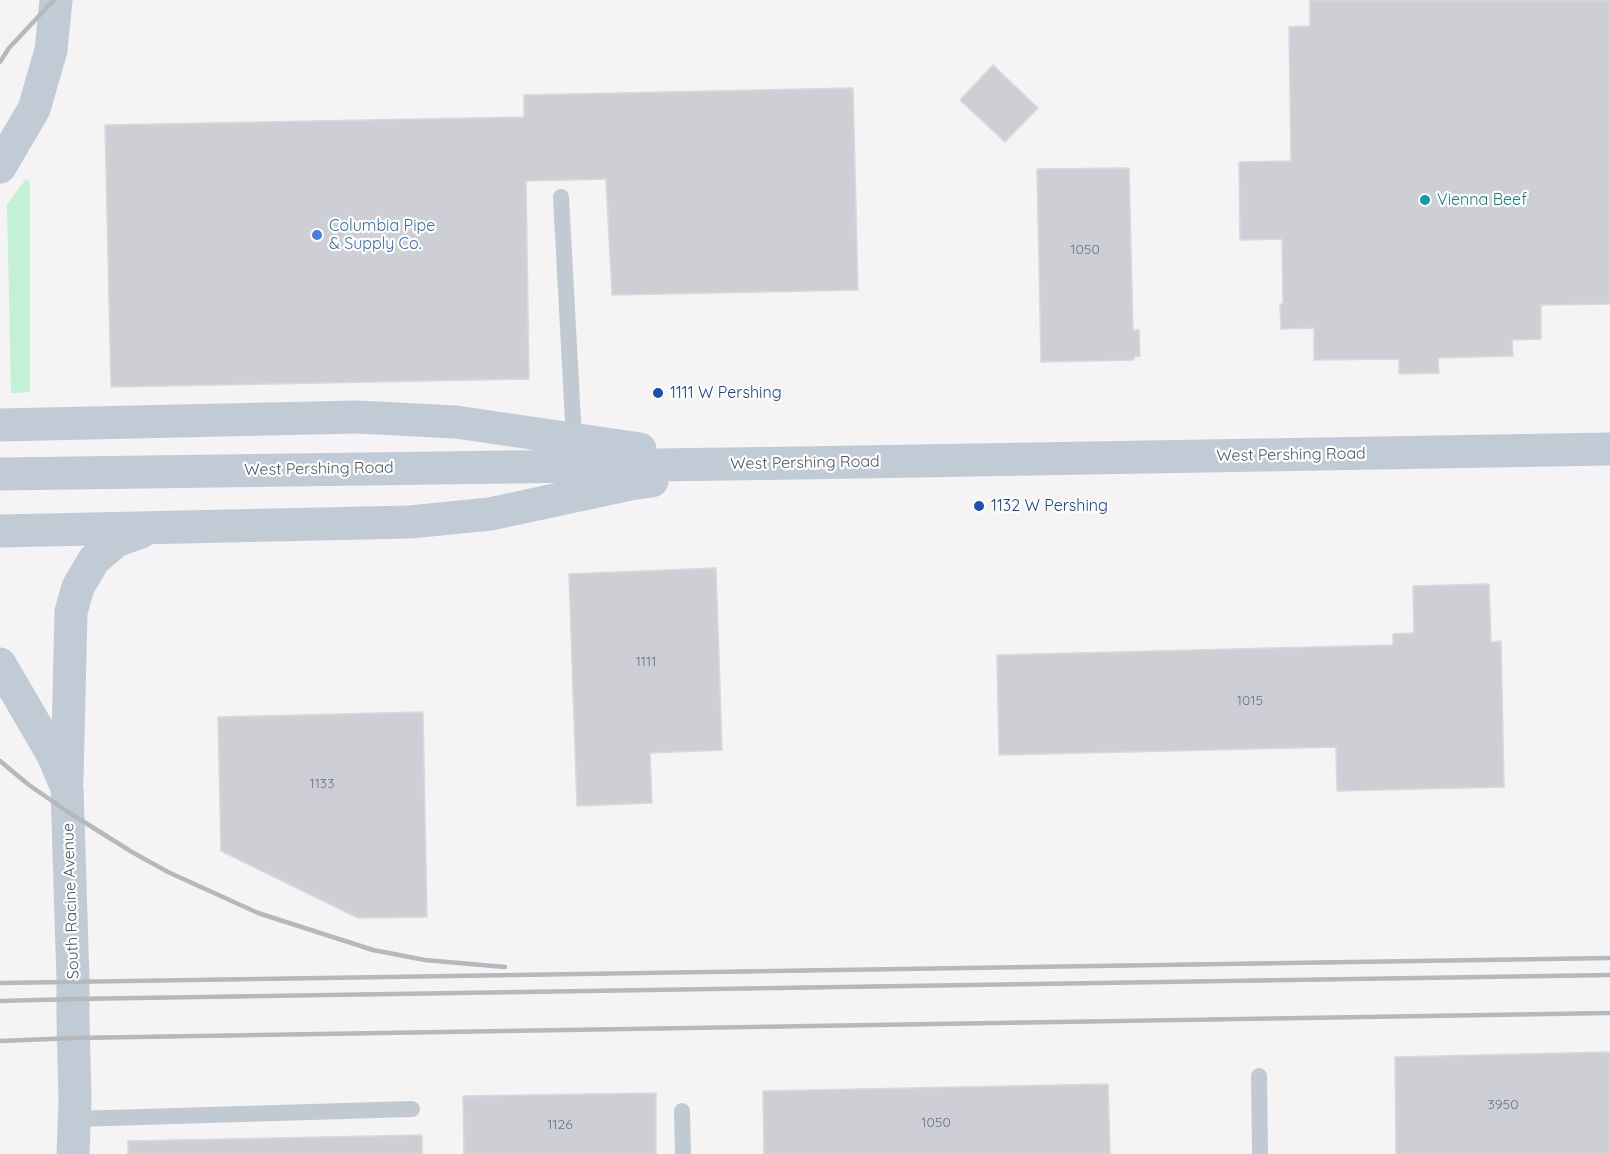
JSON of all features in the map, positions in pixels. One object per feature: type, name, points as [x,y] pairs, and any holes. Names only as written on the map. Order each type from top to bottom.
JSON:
[{"type":"main road","points":[[3,158],[34,109],[51,50],[57,0]]},
{"type":"main road","points":[[0,425],[357,417],[456,422],[637,448],[800,463]]},
{"type":"main road","name":"West Pershing Road","points":[[0,474],[1610,449]]},
{"type":"main road","points":[[0,531],[410,522],[490,514],[630,484],[800,463]]},
{"type":"main road","points":[[67,788],[71,612],[78,587],[94,560],[116,541],[153,528]]},
{"type":"main road","name":"South Racine Avenue","points":[[0,664],[53,755],[67,788],[74,981],[73,1154]]},
{"type":"lane","points":[[561,197],[574,440]]},
{"type":"lane","points":[[1258,1076],[1260,1154]]},
{"type":"lane","points":[[74,1119],[412,1109]]},
{"type":"lane","points":[[682,1111],[683,1154]]},
{"type":"green space","points":[[26,179],[30,182],[30,392],[11,393],[7,204]]},
{"type":"building","name":"Vienna Beef","points":[[1310,0],[1610,0],[1610,304],[1541,305],[1541,339],[1512,340],[1513,356],[1438,358],[1439,373],[1399,374],[1399,359],[1314,360],[1314,328],[1281,329],[1282,239],[1240,240],[1239,162],[1291,161],[1289,27],[1310,26]]},
{"type":"building","points":[[993,65],[1038,108],[1005,142],[960,100]]},
{"type":"building","name":"Columbia Pipe & Supply Co.","points":[[853,88],[858,290],[612,295],[606,179],[526,181],[529,379],[111,387],[105,125],[524,117],[524,95]]},
{"type":"building","points":[[1129,168],[1133,330],[1139,330],[1140,356],[1134,357],[1134,360],[1041,362],[1037,169]]},
{"type":"building","points":[[716,568],[722,750],[650,753],[652,803],[577,806],[569,574]]},
{"type":"building","points":[[1489,584],[1491,642],[1501,641],[1504,787],[1337,791],[1336,747],[999,755],[997,655],[1393,645],[1393,634],[1414,633],[1413,586]]},
{"type":"building","points":[[423,712],[427,917],[358,918],[221,851],[218,717]]},
{"type":"building","points":[[1610,1052],[1610,1154],[1396,1154],[1395,1057]]},
{"type":"building","points":[[1108,1084],[1110,1154],[764,1154],[763,1091]]},
{"type":"building","points":[[656,1093],[656,1154],[464,1154],[463,1096]]},
{"type":"building","points":[[422,1135],[422,1154],[128,1154],[128,1141]]},
{"type":"railway","points":[[0,62],[9,48],[54,0]]},
{"type":"railway","points":[[0,761],[68,812],[132,852],[168,872],[258,913],[373,950],[425,960],[505,967]]},
{"type":"railway","points":[[0,983],[1610,958]]},
{"type":"railway","points":[[0,1001],[1610,975]]},
{"type":"railway","points":[[0,1041],[1610,1013]]},
{"type":"place","name":"Vienna Beef","points":[[1425,200]]},
{"type":"place","name":"Columbia Pipe & Supply Co.","points":[[317,235]]},
{"type":"place","name":"1111 W Pershing","points":[[658,393]]},
{"type":"place","name":"1132 W Pershing","points":[[979,506]]}]
